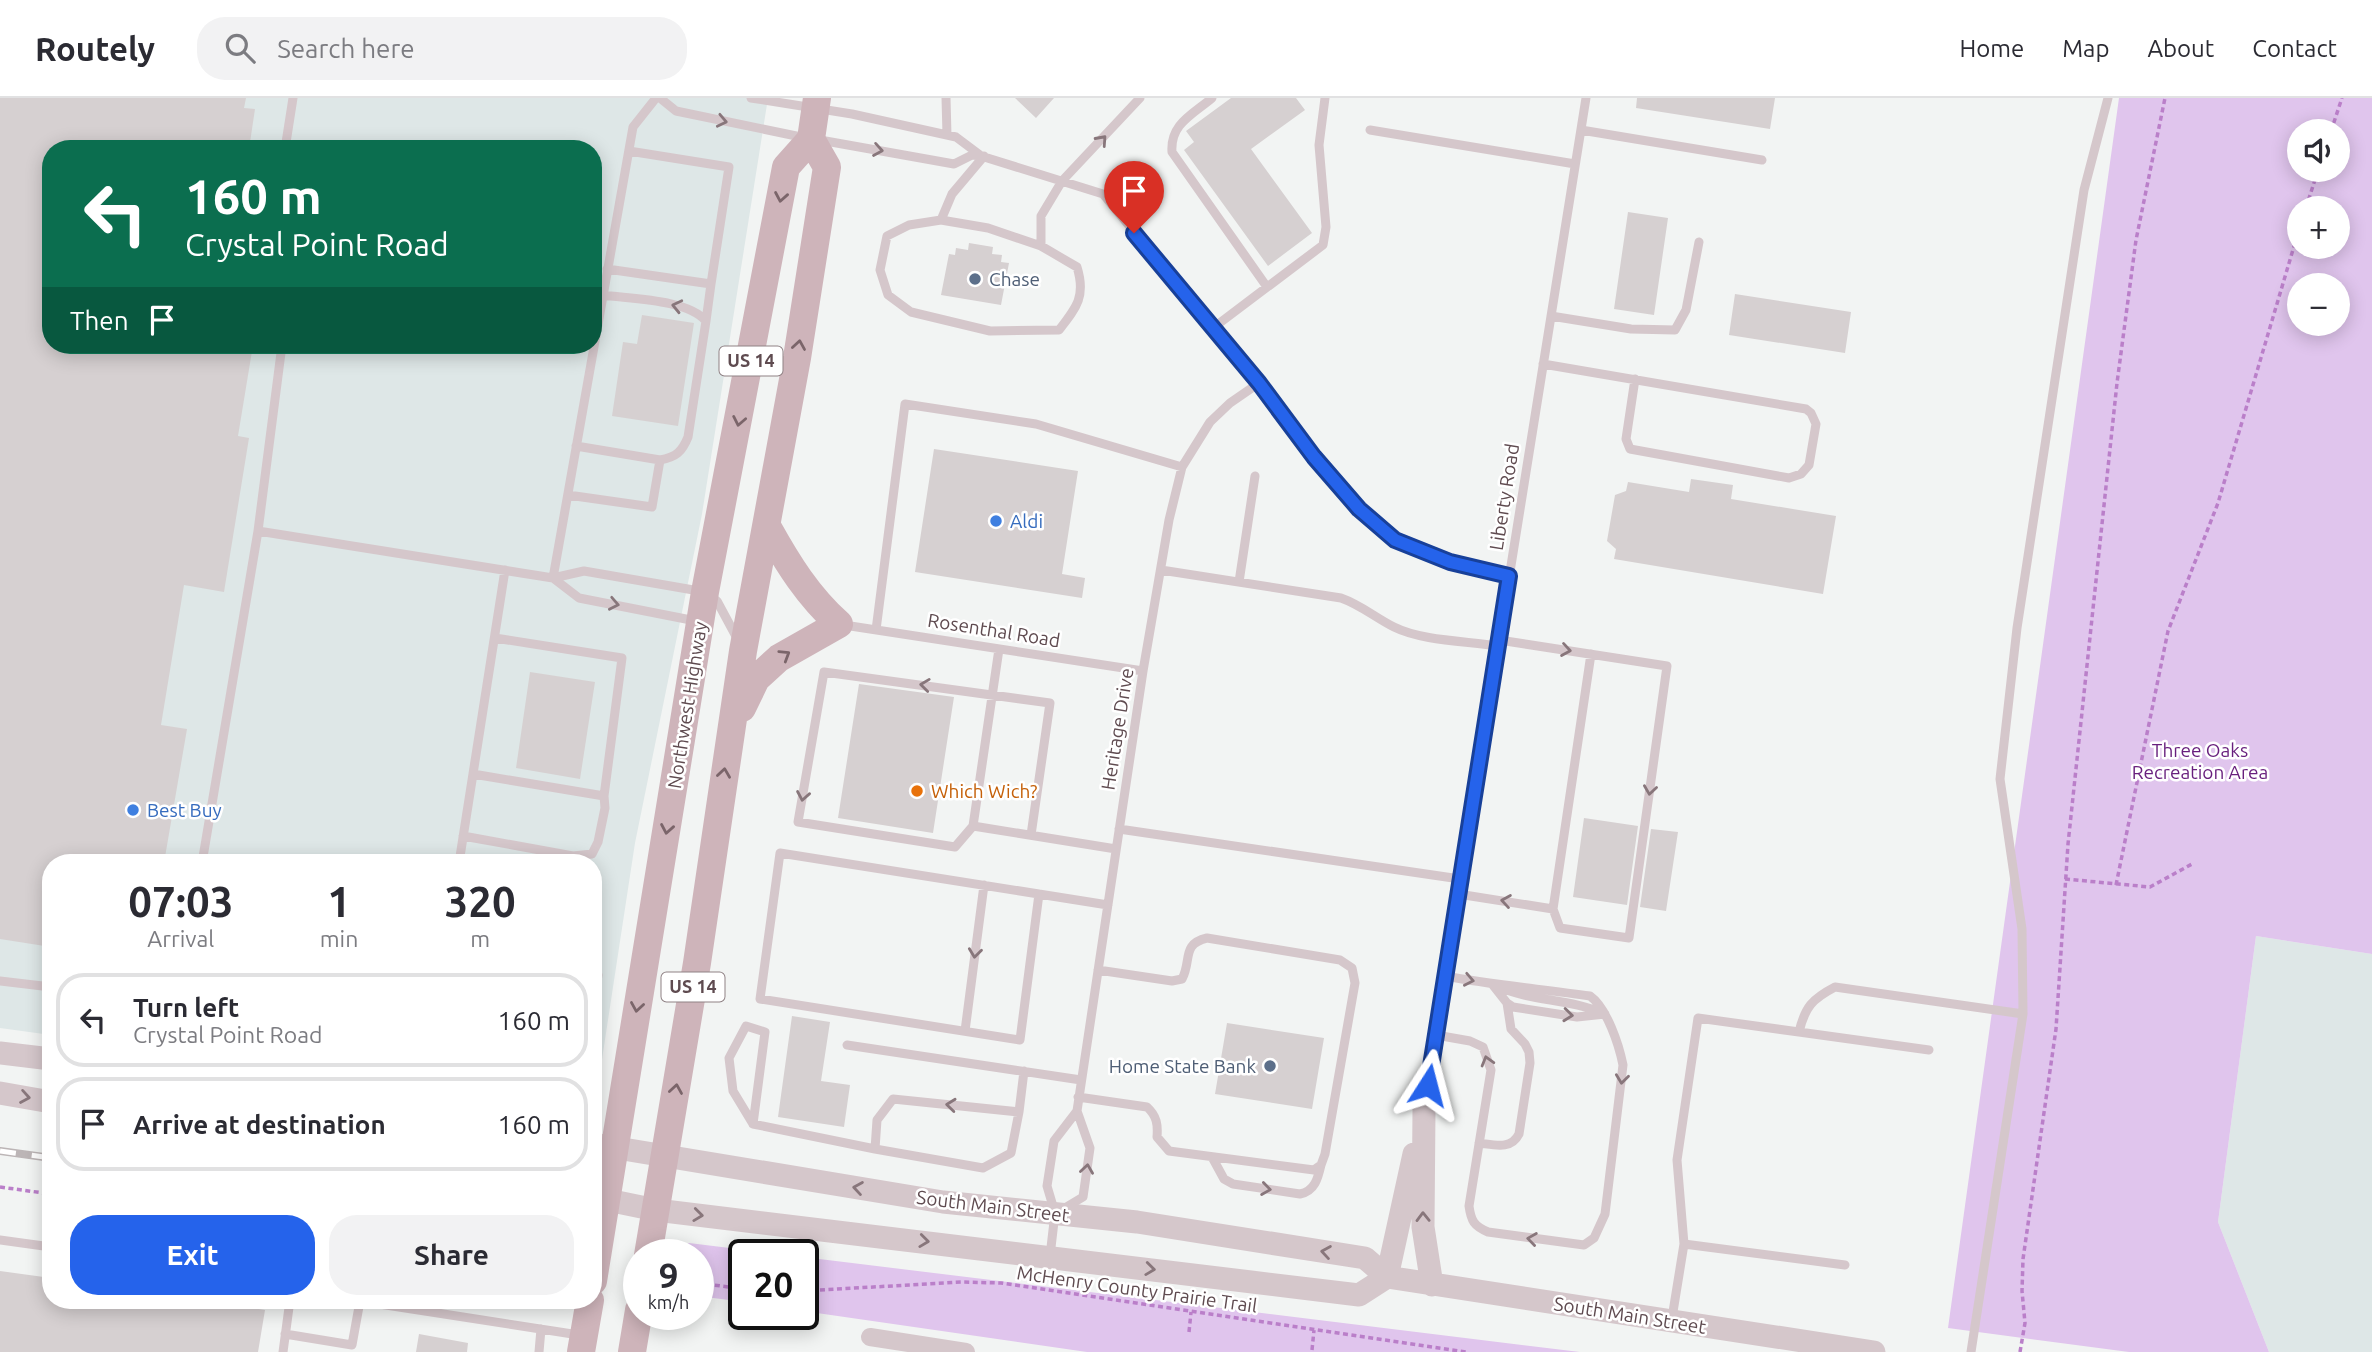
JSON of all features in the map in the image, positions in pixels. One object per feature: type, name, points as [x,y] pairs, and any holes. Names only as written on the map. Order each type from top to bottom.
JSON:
[{"type":"main road","points":[[811,139],[816,103]]},
{"type":"main road","name":"US 14","points":[[651,1239],[743,651],[768,528],[827,167],[811,139]]},
{"type":"main road","name":"Northwest Highway","points":[[602,1172],[604,1145],[705,592],[786,167],[811,139]]},
{"type":"main road","points":[[732,728],[755,679],[779,658],[839,624],[816,603],[798,579],[768,528]]},
{"type":"main road","points":[[583,1344],[589,1309]]},
{"type":"main road","points":[[632,1352],[636,1330]]},
{"type":"street","points":[[0,1052],[42,1058]]},
{"type":"street","points":[[0,1093],[42,1100]]},
{"type":"street","points":[[602,1198],[656,1210],[1359,1295],[1387,1277],[1424,1110]]},
{"type":"street","points":[[1424,1110],[1423,1227],[1432,1285]]},
{"type":"street","name":"South Main Street","points":[[604,1145],[943,1202],[1137,1222],[1365,1258],[1387,1277],[1874,1352]]},
{"type":"street","points":[[869,1341],[966,1352]]},
{"type":"lane","points":[[286,140],[293,98]]},
{"type":"lane","points":[[602,301],[633,127],[658,98],[676,111],[811,139],[954,164],[972,155],[982,156],[1103,194],[1259,383],[1314,457],[1350,499],[1395,540],[1450,562],[1509,576]]},
{"type":"lane","points":[[751,98],[816,103],[956,136],[982,156]]},
{"type":"lane","points":[[946,98],[947,135]]},
{"type":"lane","points":[[1041,246],[1041,216],[1062,181],[1140,98]]},
{"type":"lane","points":[[1212,98],[1175,130],[1171,138],[1172,152],[1268,287]]},
{"type":"lane","points":[[1213,328],[1323,245],[1326,227],[1319,145],[1325,98]]},
{"type":"lane","name":"Liberty Road","points":[[1424,1110],[1586,98]]},
{"type":"lane","points":[[1971,1352],[2023,1014],[2022,929],[2000,779],[2017,628],[2084,190],[2108,98]]},
{"type":"lane","points":[[1370,130],[1575,164]]},
{"type":"lane","points":[[1581,130],[1762,160]]},
{"type":"lane","points":[[576,446],[660,460],[673,458],[683,451],[688,437],[729,167],[629,151]]},
{"type":"lane","points":[[941,220],[952,194],[982,156]]},
{"type":"lane","points":[[941,220],[988,228],[1041,246],[1077,267],[1082,284],[1075,309],[1059,330],[989,331],[911,312],[888,295],[880,270],[887,236],[909,225],[941,220]]},
{"type":"lane","points":[[1551,316],[1631,329],[1675,330],[1686,310],[1699,242]]},
{"type":"lane","points":[[607,269],[711,284]]},
{"type":"lane","points":[[603,295],[686,308],[699,313],[706,321]]},
{"type":"lane","points":[[204,854],[258,531],[282,354]]},
{"type":"lane","points":[[553,578],[592,354]]},
{"type":"lane","points":[[1544,364],[1635,379],[1806,409],[1816,424],[1809,465],[1801,474],[1789,478],[1630,449],[1626,439],[1635,379]]},
{"type":"lane","name":"Heritage Drive","points":[[1055,1213],[1083,1197],[1090,1147],[1077,1111],[1081,1080],[1143,671],[1169,520],[1182,467],[1210,422],[1230,402],[1259,383]]},
{"type":"lane","points":[[876,630],[905,404],[1036,424],[1182,467]]},
{"type":"lane","points":[[568,495],[652,506],[660,460]]},
{"type":"lane","points":[[1240,582],[1255,476]]},
{"type":"lane","points":[[258,531],[553,578],[584,571],[705,592],[717,601],[725,613],[743,651]]},
{"type":"lane","points":[[460,854],[505,570]]},
{"type":"lane","points":[[1161,570],[1341,598],[1360,604],[1394,627],[1412,634],[1591,654],[1667,666],[1629,937],[1560,928],[1553,909],[1591,654]]},
{"type":"lane","points":[[553,578],[579,598],[701,622]]},
{"type":"lane","name":"Rosenthal Road","points":[[839,624],[1143,671]]},
{"type":"lane","points":[[495,638],[622,658],[603,822],[592,854]]},
{"type":"lane","points":[[999,649],[993,694],[973,826],[955,848],[798,822],[824,672],[993,694],[1050,703],[1031,835]]},
{"type":"lane","points":[[473,774],[604,796]]},
{"type":"lane","points":[[973,826],[1116,849]]},
{"type":"lane","points":[[1119,829],[1461,879]]},
{"type":"lane","points":[[463,836],[562,854]]},
{"type":"lane","points":[[1039,894],[1020,1040],[760,999],[780,853],[984,885],[1108,905]]},
{"type":"lane","points":[[965,1031],[984,885]]},
{"type":"lane","points":[[1458,894],[1553,909]]},
{"type":"lane","points":[[1098,970],[1171,981],[1182,979],[1191,946],[1197,940],[1207,938],[1340,960],[1352,968],[1355,983],[1325,1154],[1313,1187],[1307,1193],[1300,1194],[1233,1184],[1224,1179],[1212,1157]]},
{"type":"lane","points":[[1436,1035],[1470,1041],[1483,1047],[1489,1059],[1490,1082],[1469,1206],[1471,1221],[1476,1227],[1488,1232],[1572,1245],[1584,1245],[1594,1238],[1605,1214],[1623,1065],[1620,1049],[1605,1014],[1589,1007],[1514,995],[1492,984],[1445,975]]},
{"type":"lane","points":[[0,981],[42,985]]},
{"type":"lane","points":[[1492,984],[1513,1007],[1577,1017],[1605,1014]]},
{"type":"lane","points":[[1799,1032],[1804,1011],[1818,996],[1835,987],[2023,1014]]},
{"type":"lane","points":[[1479,1143],[1508,1145],[1515,1142],[1519,1133],[1530,1063],[1529,1052],[1511,1029],[1507,1003]]},
{"type":"lane","points":[[1671,1322],[1684,1244],[1677,1160],[1698,1018],[1929,1050]]},
{"type":"lane","points":[[753,1124],[765,1032],[746,1026],[729,1058],[733,1091],[753,1124],[983,1168],[1011,1153],[1024,1071]]},
{"type":"lane","points":[[848,1045],[1081,1080]]},
{"type":"lane","points":[[1079,1097],[1147,1107],[1153,1112],[1158,1125],[1157,1138],[1169,1152],[1306,1170],[1314,1170],[1321,1165]]},
{"type":"lane","points":[[875,1149],[877,1120],[893,1099],[1019,1112]]},
{"type":"lane","name":"Heritage Drive","points":[[1050,1256],[1055,1213],[1047,1186],[1054,1142],[1077,1111]]},
{"type":"lane","points":[[0,1240],[42,1246]]},
{"type":"lane","points":[[1684,1244],[1845,1265]]},
{"type":"lane","points":[[283,1352],[289,1309]]},
{"type":"lane","points":[[285,1334],[352,1348],[359,1309]]},
{"type":"lane","points":[[412,1309],[541,1329],[583,1344]]},
{"type":"lane","points":[[539,1352],[541,1329]]},
{"type":"path","points":[[2020,1352],[2025,1323],[2023,1259],[2061,984],[2065,879],[2119,370],[2136,240],[2165,98]]},
{"type":"path","points":[[2335,119],[2342,98]]},
{"type":"path","points":[[2116,885],[2168,631],[2218,503],[2290,259]]},
{"type":"path","points":[[2065,879],[2150,887],[2192,864]]},
{"type":"path","points":[[0,1187],[42,1193]]},
{"type":"path","name":"McHenry County Prairie Trail","points":[[819,1290],[961,1282],[1000,1283],[1435,1350],[1466,1352]]},
{"type":"path","points":[[1189,1332],[1191,1312]]},
{"type":"path","points":[[1312,1350],[1314,1330]]},
{"type":"shaded area","points":[[0,98],[768,98],[702,514],[635,843],[602,1059],[602,854],[42,854],[42,1034],[0,1028]]},
{"type":"shaded area","points":[[2256,936],[2372,954],[2372,1352],[2269,1352],[2218,1222]]},
{"type":"green space","name":"Three Oaks Recreation Area","points":[[2119,98],[2372,98],[2372,954],[2256,936],[2218,1222],[2269,1352],[2129,1352],[1948,1328]]},
{"type":"green space","points":[[714,1246],[728,1248],[728,1300],[714,1298]]},
{"type":"green space","points":[[819,1259],[1580,1352],[1087,1352],[819,1313]]},
{"type":"building","points":[[0,98],[246,98],[244,108],[255,109],[250,140],[42,140],[42,354],[252,354],[238,436],[249,438],[224,592],[184,585],[161,725],[187,729],[166,854],[42,854],[42,946],[0,939]]},
{"type":"building","points":[[1015,98],[1054,98],[1036,118]]},
{"type":"building","points":[[1231,98],[1296,98],[1305,110],[1251,149],[1312,233],[1268,266],[1184,150],[1194,142],[1186,131]]},
{"type":"building","points":[[1637,98],[1775,98],[1770,129],[1636,108]]},
{"type":"building","points":[[1628,212],[1668,218],[1654,315],[1614,309]]},
{"type":"building","name":"Chase","points":[[969,243],[993,247],[992,254],[1002,255],[1001,262],[1009,263],[1001,305],[941,295],[949,254],[955,255],[956,248],[968,250]]},
{"type":"building","points":[[1735,294],[1851,312],[1845,353],[1729,335]]},
{"type":"building","points":[[642,315],[694,323],[678,426],[612,416],[623,342],[637,344]]},
{"type":"building","name":"Aldi","points":[[934,449],[1078,471],[1062,574],[1085,578],[1082,598],[915,572]]},
{"type":"building","points":[[1691,479],[1733,485],[1731,499],[1836,516],[1823,594],[1614,559],[1616,549],[1607,541],[1615,495],[1626,491],[1628,482],[1689,492]]},
{"type":"building","points":[[530,672],[595,682],[580,779],[516,768]]},
{"type":"building","points":[[859,684],[954,697],[933,833],[838,818]]},
{"type":"building","points":[[1584,818],[1638,826],[1627,905],[1573,897]]},
{"type":"building","points":[[1651,829],[1678,832],[1666,911],[1640,907]]},
{"type":"building","points":[[792,1016],[830,1022],[821,1081],[850,1085],[844,1127],[778,1117]]},
{"type":"building","name":"Home State Bank","points":[[1227,1023],[1324,1038],[1312,1109],[1215,1094]]},
{"type":"building","points":[[0,1271],[42,1277],[42,1309],[265,1310],[258,1352],[0,1352]]},
{"type":"building","points":[[419,1334],[468,1343],[467,1352],[416,1352]]},
{"type":"railway","points":[[0,1151],[42,1157]]},
{"type":"place","name":"Chase","points":[[975,279]]},
{"type":"place","name":"Aldi","points":[[996,521]]},
{"type":"place","name":"Which Wich?","points":[[917,791]]},
{"type":"place","name":"Best Buy","points":[[133,810]]},
{"type":"place","name":"Home State Bank","points":[[1270,1066]]},
{"type":"route","points":[[1134,233],[1259,383],[1314,457],[1359,509],[1395,540],[1426,554],[1509,576],[1428,1085]]}]
